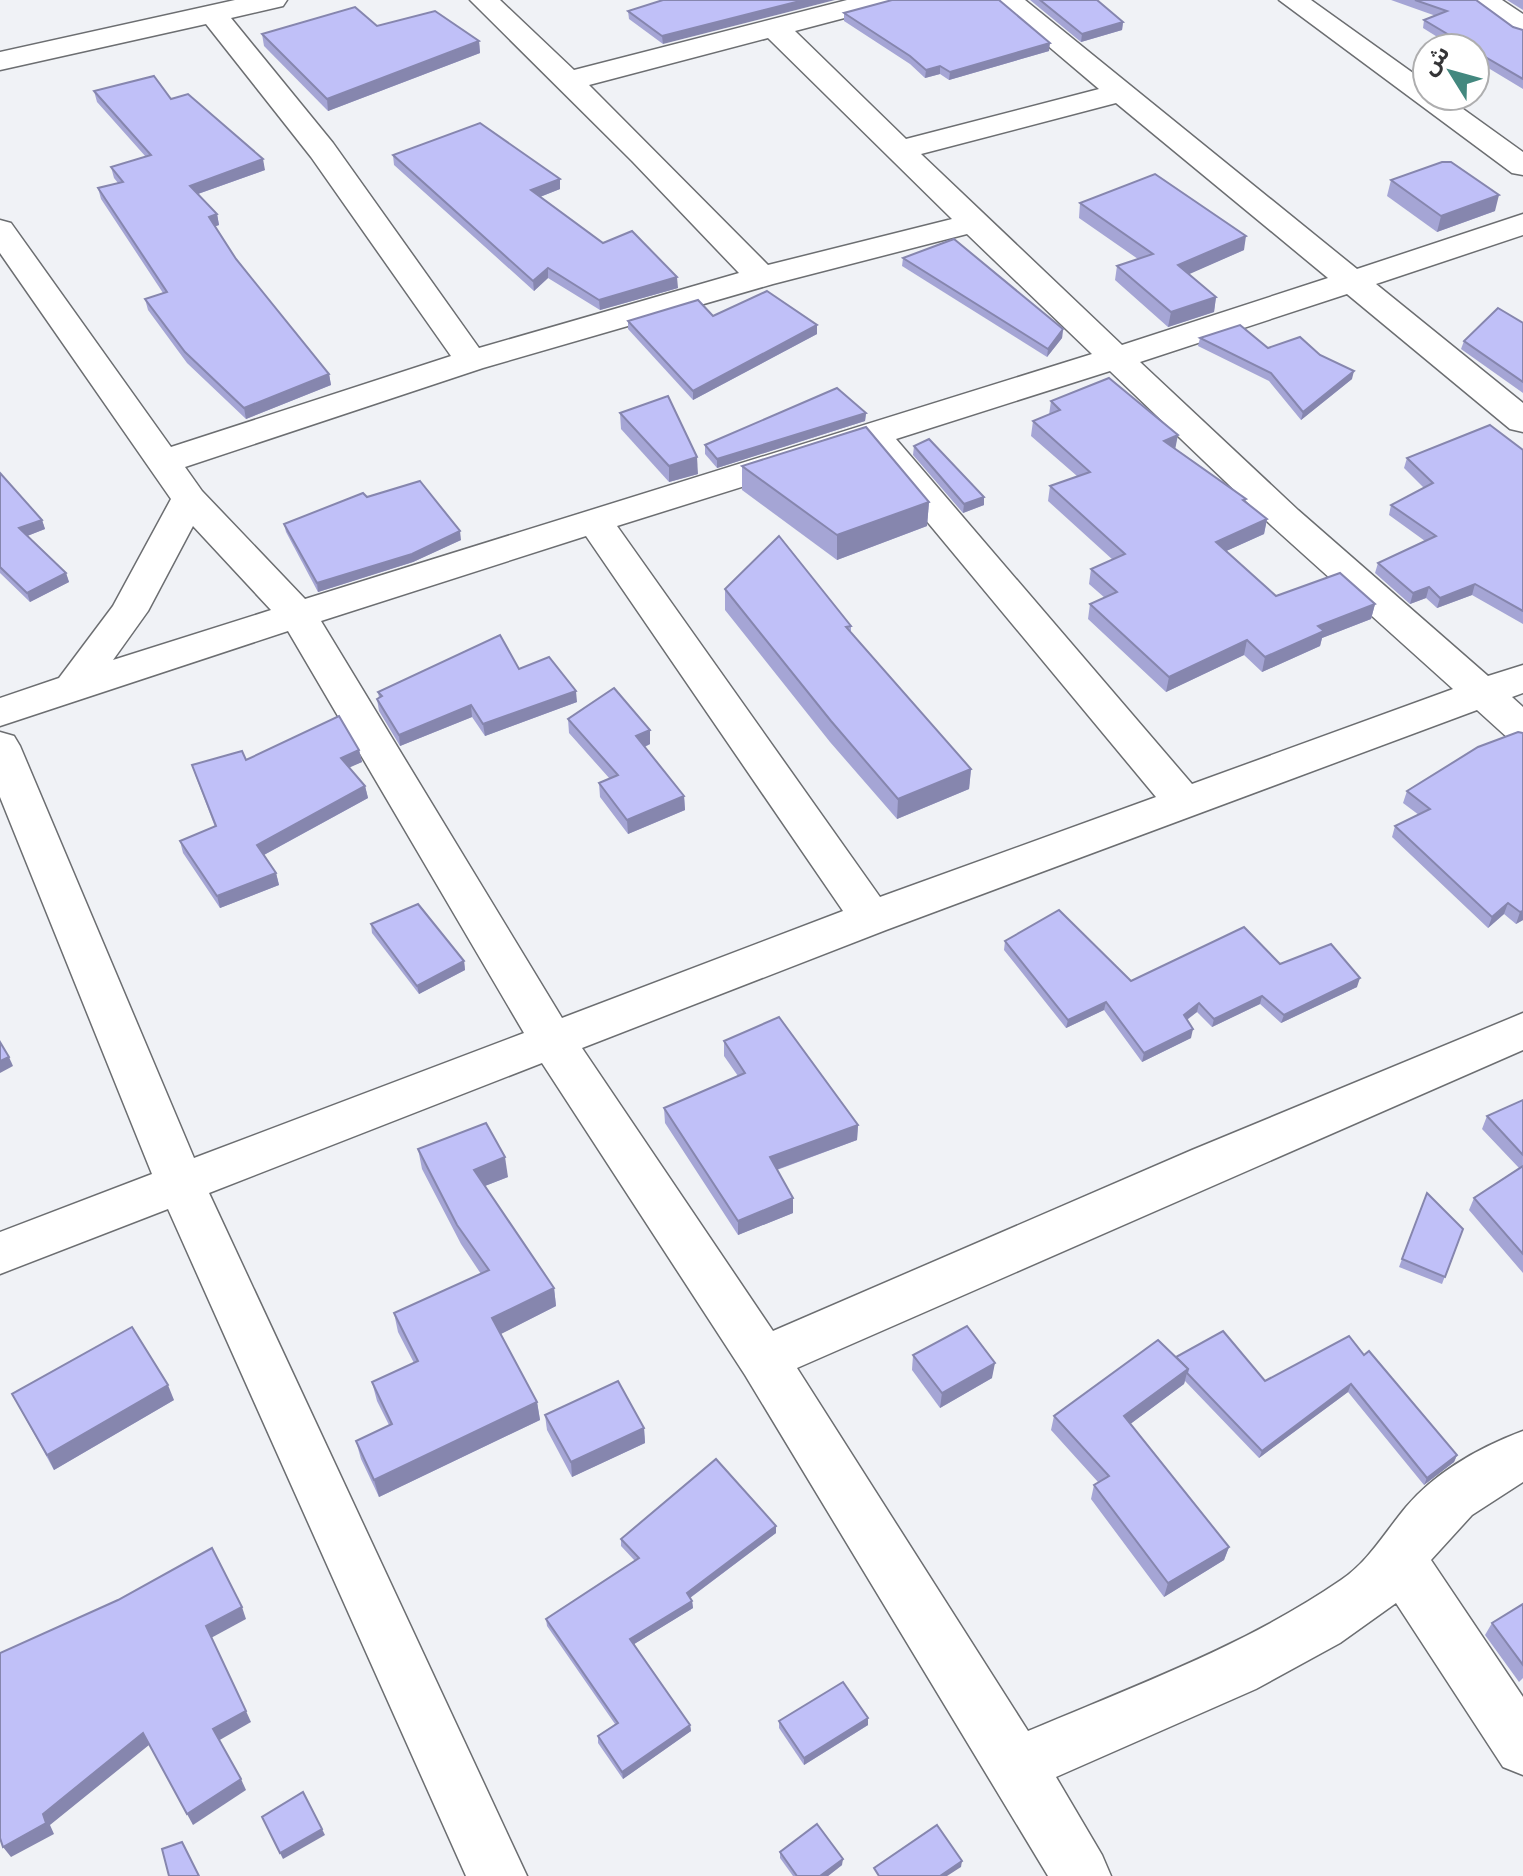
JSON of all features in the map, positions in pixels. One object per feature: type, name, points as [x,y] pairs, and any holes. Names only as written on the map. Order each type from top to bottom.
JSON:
[{"type":"street","points":[[0,61],[273,0]]},
{"type":"street","points":[[484,0],[761,277]]},
{"type":"street","points":[[568,81],[880,0]]},
{"type":"street","points":[[1008,0],[1523,421]]},
{"type":"street","points":[[1483,0],[1523,27]]},
{"type":"street","points":[[1297,1],[1523,166]]},
{"type":"street","points":[[213,14],[322,150],[471,361]]},
{"type":"street","points":[[773,26],[974,223],[1118,356],[1285,518],[1504,686],[1523,729]]},
{"type":"street","points":[[899,150],[1119,93]]},
{"type":"street","points":[[165,461],[471,361],[761,277],[974,223]]},
{"type":"street","points":[[0,712],[594,520],[1354,282],[1523,224]]},
{"type":"street","points":[[0,230],[189,499],[298,615],[552,1041],[763,1359],[1016,1765],[1081,1876]]},
{"type":"street","points":[[872,433],[1184,803]]},
{"type":"street","points":[[74,686],[129,611],[189,499]]},
{"type":"street","points":[[594,520],[871,918]]},
{"type":"street","points":[[0,1253],[871,918],[1504,686]]},
{"type":"street","points":[[0,746],[180,1183],[497,1876]]},
{"type":"street","points":[[763,1359],[1523,1031]]},
{"type":"street","points":[[1016,1765],[1259,1659],[1362,1598],[1400,1561],[1430,1519],[1450,1499],[1523,1455]]},
{"type":"street","points":[[1400,1561],[1523,1747]]},
{"type":"building","points":[[663,0],[804,0],[662,36],[628,11]]},
{"type":"building","points":[[892,0],[999,0],[1050,43],[950,72],[940,66],[926,70],[844,13]]},
{"type":"building","points":[[1040,0],[1097,0],[1123,22],[1082,34]]},
{"type":"building","points":[[1415,0],[1476,0],[1513,27],[1523,30],[1523,79],[1491,60],[1491,32],[1444,32],[1424,20],[1447,11]]},
{"type":"building","points":[[355,7],[377,26],[435,11],[479,41],[327,99],[262,34]]},
{"type":"building","points":[[154,76],[171,99],[188,94],[263,159],[190,186],[217,214],[209,217],[236,259],[329,374],[244,408],[185,352],[145,299],[167,292],[98,188],[123,182],[111,167],[151,155],[94,91]]},
{"type":"building","points":[[480,123],[560,179],[531,190],[603,243],[632,231],[677,277],[599,300],[548,268],[533,281],[393,155]]},
{"type":"building","points":[[1442,162],[1451,162],[1499,195],[1441,216],[1391,180]]},
{"type":"building","points":[[1155,174],[1246,236],[1178,265],[1216,297],[1171,312],[1117,266],[1153,254],[1080,203]]},
{"type":"building","points":[[954,239],[1063,329],[1048,349],[903,258]]},
{"type":"building","points":[[767,291],[817,325],[693,391],[628,321],[698,300],[713,316]]},
{"type":"building","points":[[1498,308],[1523,323],[1523,382],[1464,341]]},
{"type":"building","points":[[1240,325],[1268,348],[1300,337],[1320,355],[1354,371],[1303,412],[1271,373],[1200,338]]},
{"type":"building","points":[[1109,378],[1178,435],[1164,441],[1246,499],[1243,500],[1267,519],[1216,542],[1276,596],[1340,573],[1375,604],[1318,626],[1324,631],[1265,657],[1247,640],[1169,677],[1090,604],[1117,592],[1091,569],[1125,554],[1050,486],[1090,472],[1033,421],[1060,410],[1051,401]]},
{"type":"building","points":[[837,388],[866,413],[717,459],[705,445]]},
{"type":"building","points":[[668,396],[697,457],[669,466],[620,413]]},
{"type":"building","points":[[1490,425],[1523,450],[1523,611],[1475,584],[1440,598],[1429,587],[1413,593],[1378,563],[1436,536],[1391,505],[1433,483],[1407,458]]},
{"type":"building","points":[[866,427],[929,502],[837,535],[742,466]]},
{"type":"building","points":[[929,439],[984,497],[964,504],[914,446]]},
{"type":"building","points":[[0,473],[42,520],[19,528],[66,573],[27,593],[0,567]]},
{"type":"building","points":[[420,481],[460,531],[412,554],[317,583],[284,524],[363,493],[367,497]]},
{"type":"building","points":[[779,536],[851,626],[846,627],[971,769],[898,799],[831,721],[725,589]]},
{"type":"building","points":[[500,635],[519,669],[549,657],[576,691],[483,724],[471,705],[399,735],[377,699],[382,696],[378,692]]},
{"type":"building","points":[[614,688],[650,730],[636,736],[684,796],[627,820],[599,783],[618,775],[568,719]]},
{"type":"building","points":[[339,716],[359,750],[341,758],[365,786],[257,845],[276,873],[217,896],[180,841],[216,826],[192,765],[242,751],[246,760]]},
{"type":"building","points":[[1518,732],[1523,733],[1523,911],[1508,903],[1492,917],[1395,826],[1430,809],[1407,791],[1478,747]]},
{"type":"building","points":[[418,904],[464,961],[417,986],[371,924]]},
{"type":"building","points":[[1059,910],[1131,981],[1244,927],[1280,964],[1331,944],[1360,978],[1284,1015],[1262,996],[1214,1019],[1199,1003],[1184,1015],[1193,1029],[1144,1053],[1106,1002],[1068,1020],[1005,941]]},
{"type":"building","points":[[779,1017],[858,1125],[770,1157],[793,1198],[738,1221],[664,1108],[745,1073],[724,1041]]},
{"type":"building","points":[[0,1042],[9,1057],[0,1061]]},
{"type":"building","points":[[1523,1100],[1523,1155],[1487,1116]]},
{"type":"building","points":[[486,1123],[505,1157],[474,1170],[554,1288],[492,1318],[537,1402],[374,1480],[356,1441],[392,1424],[372,1382],[418,1361],[394,1313],[489,1270],[457,1225],[418,1149]]},
{"type":"building","points":[[1523,1166],[1523,1254],[1474,1198]]},
{"type":"building","points":[[1427,1193],[1463,1229],[1445,1277],[1402,1259]]},
{"type":"building","points":[[967,1326],[995,1363],[942,1393],[913,1355]]},
{"type":"building","points":[[132,1327],[168,1385],[47,1455],[12,1394]]},
{"type":"building","points":[[1223,1331],[1265,1381],[1349,1336],[1364,1355],[1369,1351],[1457,1455],[1427,1478],[1351,1384],[1262,1451],[1187,1373],[1188,1369],[1176,1357]]},
{"type":"building","points":[[1158,1340],[1188,1369],[1124,1416],[1229,1547],[1168,1583],[1094,1485],[1109,1476],[1054,1416]]},
{"type":"building","points":[[618,1381],[644,1428],[571,1462],[545,1415]]},
{"type":"building","points":[[716,1459],[776,1526],[687,1593],[692,1601],[630,1639],[690,1725],[622,1772],[598,1736],[618,1723],[546,1619],[639,1558],[621,1539]]},
{"type":"building","points":[[212,1548],[242,1607],[206,1626],[246,1711],[213,1729],[241,1779],[187,1814],[143,1733],[43,1814],[46,1823],[3,1847],[0,1838],[0,1653],[118,1600]]},
{"type":"building","points":[[1523,1604],[1523,1665],[1492,1623]]},
{"type":"building","points":[[843,1682],[868,1718],[804,1758],[779,1721]]},
{"type":"building","points":[[303,1792],[322,1829],[280,1853],[262,1817]]},
{"type":"building","points":[[817,1824],[843,1859],[820,1876],[797,1876],[780,1852]]},
{"type":"building","points":[[937,1825],[962,1861],[940,1876],[879,1876],[874,1868]]},
{"type":"building","points":[[182,1842],[199,1876],[169,1876],[162,1849]]}]
